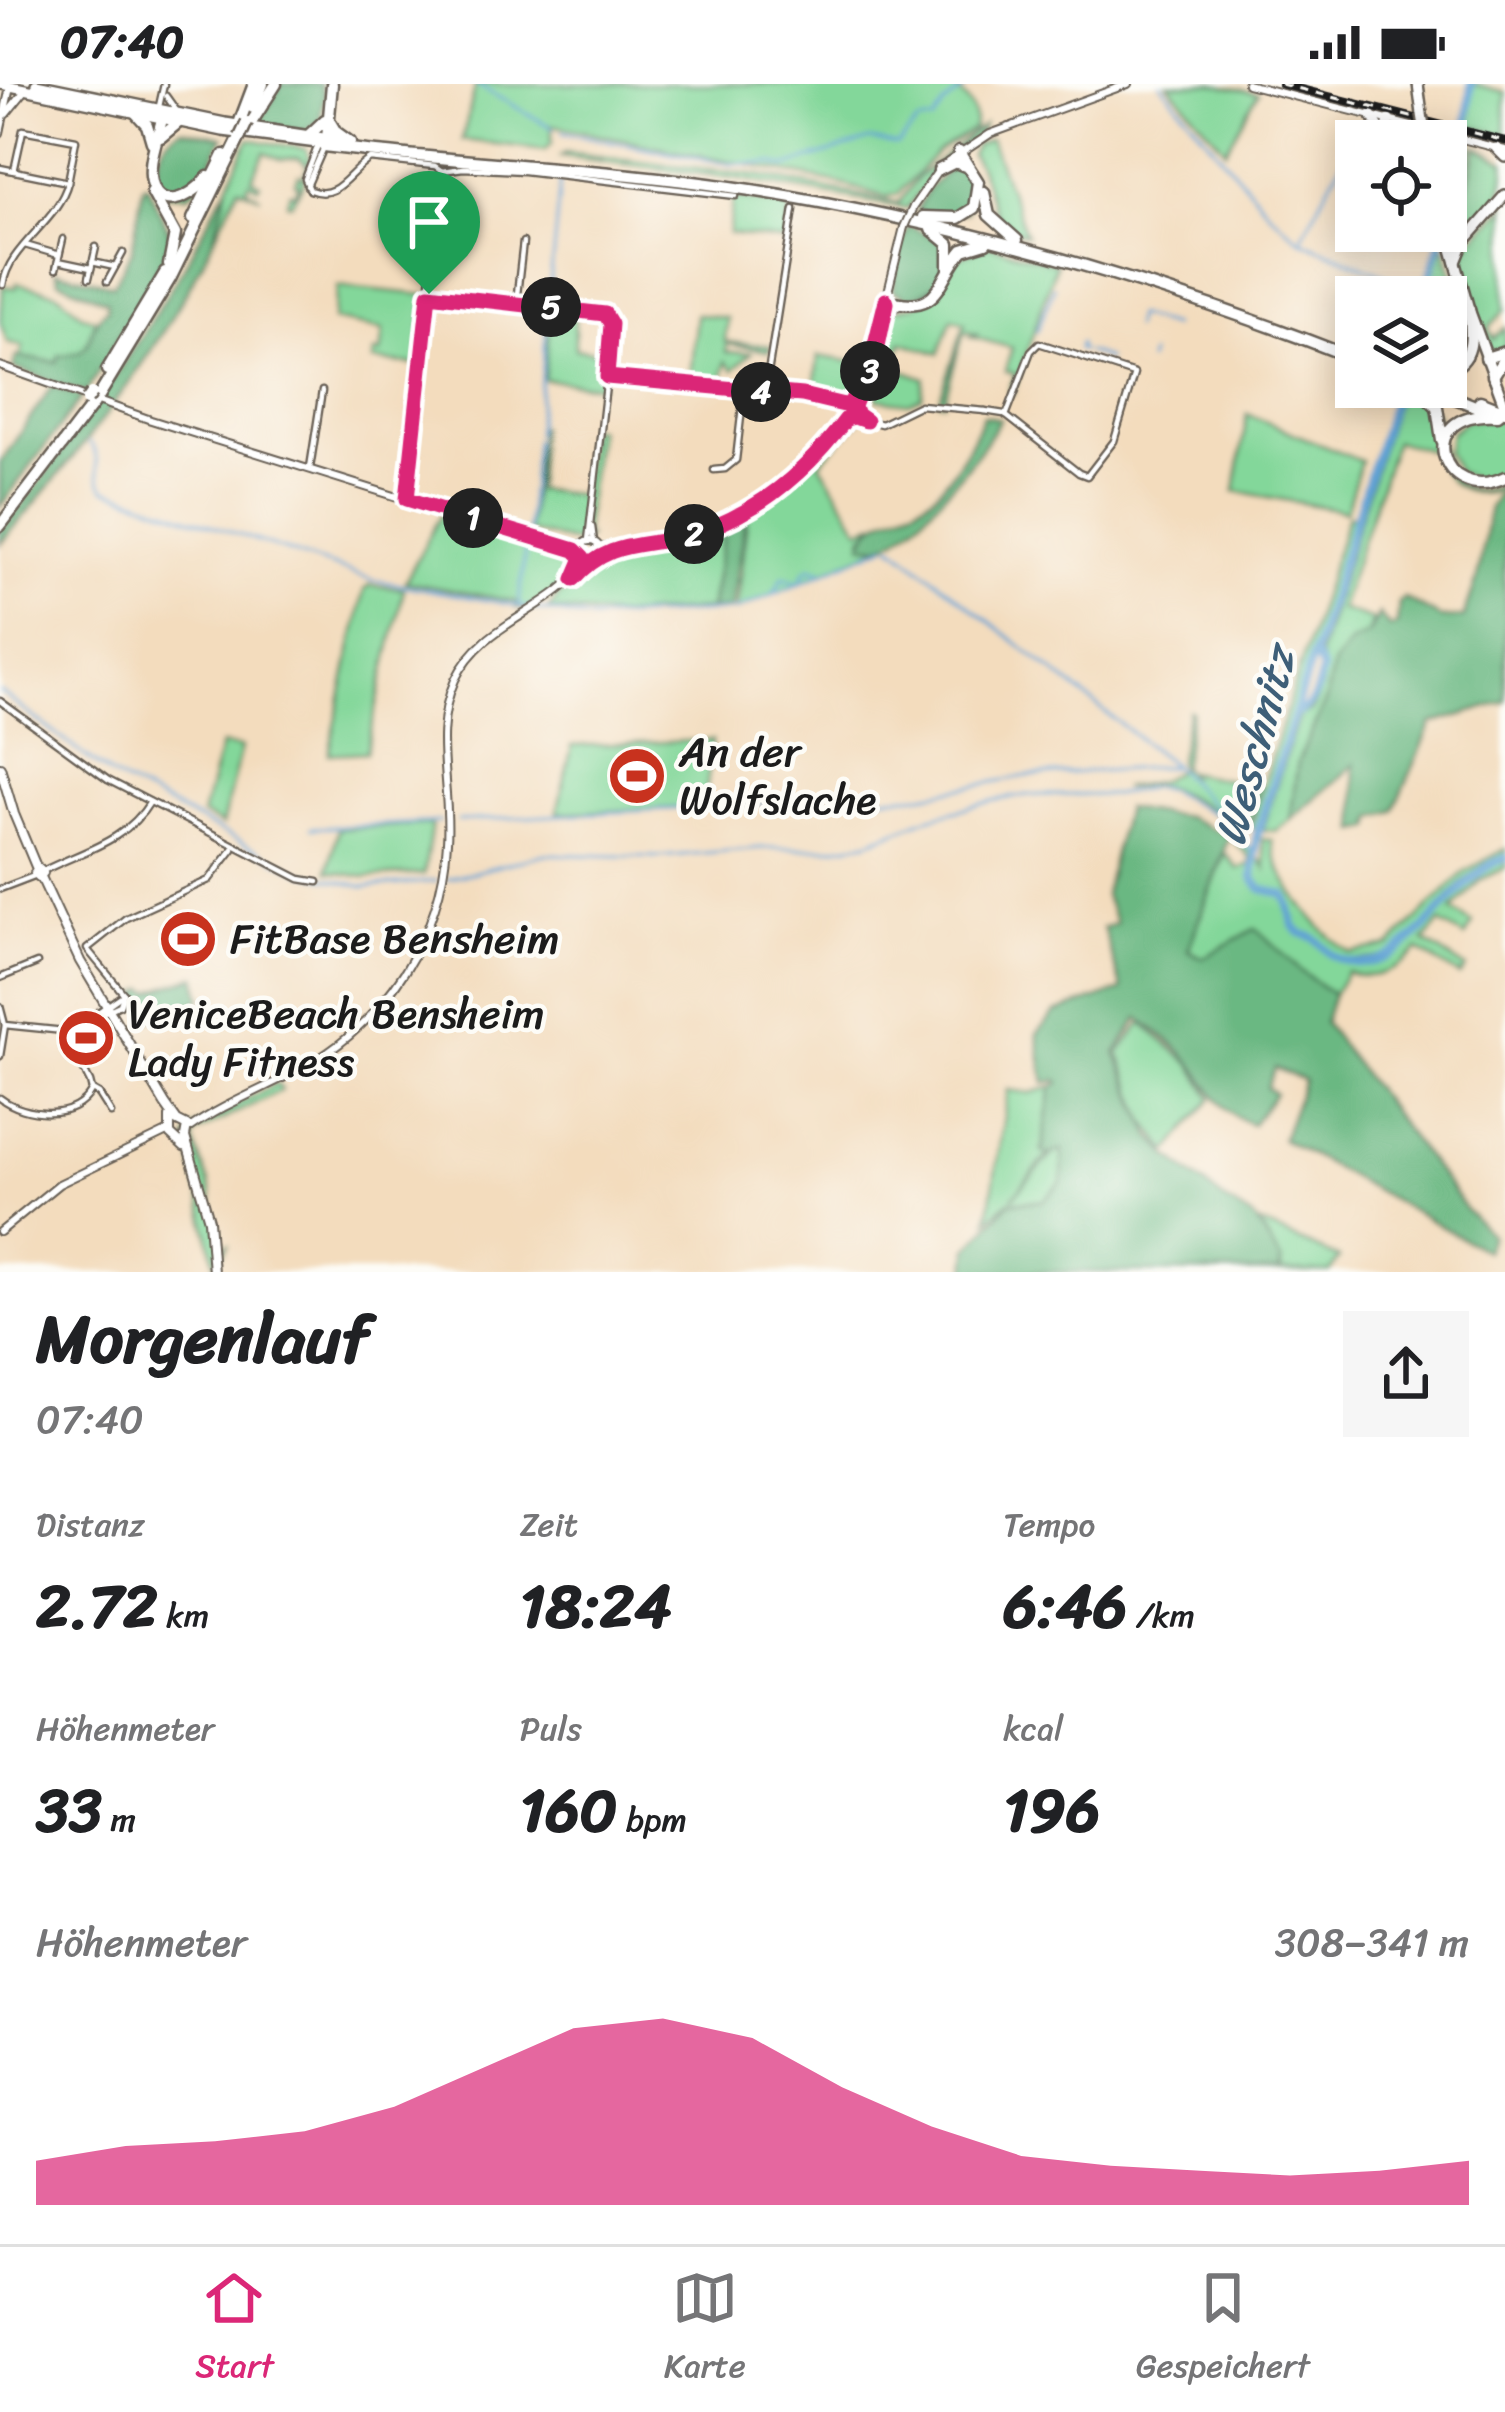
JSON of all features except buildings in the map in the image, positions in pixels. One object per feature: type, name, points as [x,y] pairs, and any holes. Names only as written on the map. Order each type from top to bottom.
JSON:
[{"type":"highway","points":[[0,526],[93,398],[170,279],[233,153],[259,84]]},
{"type":"highway","points":[[246,122],[276,84]]},
{"type":"highway","points":[[319,141],[327,121],[328,84]]},
{"type":"highway","points":[[136,113],[154,143],[152,180],[161,194],[175,200],[195,193],[239,137]]},
{"type":"highway","points":[[160,115],[149,181],[175,234],[169,266]]},
{"type":"highway","points":[[154,143],[183,119]]},
{"type":"highway","points":[[319,141],[327,121]]},
{"type":"highway","points":[[327,121],[350,142],[692,176],[923,220],[1183,295],[1335,349]]},
{"type":"highway","points":[[319,141],[672,179],[923,220],[951,219],[969,212],[979,195],[978,182],[961,150]]},
{"type":"highway","points":[[961,150],[982,180],[989,215],[1012,242]]},
{"type":"highway","points":[[0,516],[93,398],[169,266],[222,161]]},
{"type":"highway","points":[[939,170],[955,162],[970,168]]},
{"type":"highway","points":[[891,299],[925,298],[944,280],[951,260],[949,244],[923,220]]},
{"type":"highway","points":[[891,299],[917,303],[934,296],[957,257],[971,245],[1012,242]]},
{"type":"highway","points":[[884,320],[891,299]]},
{"type":"highway","points":[[1467,354],[1469,309]]},
{"type":"highway","points":[[1486,358],[1505,354]]},
{"type":"highway","points":[[1493,376],[1505,354]]},
{"type":"highway","points":[[1467,396],[1503,410]]},
{"type":"highway","points":[[1467,399],[1503,410]]},
{"type":"highway","points":[[1437,408],[1442,453],[1453,476],[1478,487],[1505,479]]},
{"type":"highway","points":[[1503,410],[1456,421],[1447,434],[1445,453],[1462,480],[1486,484],[1505,479]]},
{"type":"main road","points":[[1418,84],[1423,120]]},
{"type":"main road","points":[[10,85],[35,86],[183,119],[350,142]]},
{"type":"main road","points":[[35,86],[160,115]]},
{"type":"main road","points":[[1371,115],[1374,120]]},
{"type":"main road","points":[[1456,264],[1472,232],[1505,195]]},
{"type":"main road","points":[[1467,232],[1472,232]]},
{"type":"main road","points":[[1453,252],[1503,410]]},
{"type":"main road","points":[[0,766],[39,873],[94,988],[165,1104],[189,1154],[209,1220],[213,1272]]},
{"type":"street","points":[[848,411],[891,299],[904,227],[939,170],[961,150],[1005,127],[1128,84]]},
{"type":"street","points":[[1247,84],[1390,120]]},
{"type":"street","points":[[4,116],[10,85]]},
{"type":"street","points":[[0,134],[10,85]]},
{"type":"street","points":[[164,85],[170,105],[183,119]]},
{"type":"street","points":[[160,115],[164,85]]},
{"type":"street","points":[[4,116],[19,95],[35,86]]},
{"type":"street","points":[[160,115],[166,96]]},
{"type":"street","points":[[3,285],[10,265],[64,199],[76,140],[23,130],[14,171]]},
{"type":"street","points":[[1467,140],[1502,152]]},
{"type":"street","points":[[319,141],[307,186],[320,194],[331,193],[370,159],[435,166],[442,171],[524,172],[736,196]]},
{"type":"street","points":[[0,167],[68,182]]},
{"type":"street","points":[[407,499],[442,171]]},
{"type":"street","points":[[765,392],[794,209]]},
{"type":"street","points":[[56,269],[63,239]]},
{"type":"street","points":[[516,303],[523,242]]},
{"type":"street","points":[[26,245],[58,258],[115,267]]},
{"type":"street","points":[[89,278],[96,247]]},
{"type":"street","points":[[107,282],[123,253]]},
{"type":"street","points":[[0,1232],[70,1178],[314,1061],[370,1016],[413,959],[444,871],[448,820],[442,734],[449,697],[462,667],[480,644],[574,579],[589,550],[609,316],[429,294]]},
{"type":"street","points":[[0,378],[3,367],[151,420],[589,550],[682,537],[745,512],[791,479],[832,436],[848,411],[873,362],[884,320]]},
{"type":"street","points":[[607,377],[826,399],[866,421],[886,423],[920,405],[1005,415],[1087,476],[1114,441],[1134,378],[1132,372],[1039,343],[1031,351],[1005,415]]},
{"type":"street","points":[[713,470],[725,469],[736,460],[744,390]]},
{"type":"street","points":[[310,468],[322,392]]},
{"type":"street","points":[[0,701],[108,779],[300,879],[318,882]]},
{"type":"street","points":[[0,890],[120,836],[150,802]]},
{"type":"street","points":[[124,994],[87,949],[126,918],[209,880],[235,846]]},
{"type":"street","points":[[0,978],[37,963]]},
{"type":"street","points":[[94,988],[94,1014]]},
{"type":"street","points":[[119,1027],[124,994]]},
{"type":"street","points":[[108,1008],[124,994]]},
{"type":"street","points":[[5,1025],[64,1031],[120,1005]]},
{"type":"street","points":[[0,1006],[5,1025],[0,1056]]},
{"type":"street","points":[[64,1031],[92,1090],[111,1113]]},
{"type":"street","points":[[0,1098],[39,1112],[60,1112],[85,1102],[92,1090]]},
{"type":"green space","points":[[282,84],[320,84],[324,96],[320,120],[305,132],[258,124]]},
{"type":"green space","points":[[476,84],[961,84],[957,89],[971,107],[975,123],[974,129],[938,152],[898,194],[887,197],[552,125],[552,143],[545,150],[462,140]]},
{"type":"green space","points":[[1168,84],[1214,84],[1258,93],[1226,150]]},
{"type":"green space","points":[[1473,84],[1505,92],[1505,135],[1470,126]]},
{"type":"green space","points":[[983,126],[979,136],[939,165],[907,208],[740,179],[561,156],[565,152],[759,175],[899,203],[918,177]]},
{"type":"green space","points":[[181,129],[223,137],[202,183],[188,195],[166,194],[155,176],[158,161],[165,143]]},
{"type":"green space","points":[[249,139],[306,149],[310,159],[303,185],[291,204],[287,203],[308,166],[299,158],[280,159],[265,152],[252,179],[260,184],[249,183],[246,189],[261,197],[239,187],[213,241],[228,185]]},
{"type":"green space","points":[[990,139],[1026,235],[994,212],[971,155],[976,145]]},
{"type":"green space","points":[[1469,145],[1473,146],[1467,177]]},
{"type":"green space","points":[[1477,147],[1505,162],[1505,174],[1496,206],[1467,230],[1467,216],[1475,219],[1467,212],[1467,195]]},
{"type":"green space","points":[[951,167],[969,171],[977,191],[965,212],[931,215],[916,211],[929,188]]},
{"type":"green space","points":[[147,184],[171,236],[169,249],[86,393],[13,368],[16,357],[57,362],[59,355],[86,345],[107,301],[59,281],[56,271],[113,285],[132,251],[143,185]]},
{"type":"green space","points":[[227,187],[209,249],[165,328],[87,440],[0,544],[0,532],[75,434],[144,331]]},
{"type":"green space","points":[[734,197],[789,206],[787,242],[729,234]]},
{"type":"green space","points":[[1505,205],[1505,310],[1489,329],[1493,339],[1505,328],[1505,349],[1495,352],[1486,347],[1462,270],[1467,247]]},
{"type":"green space","points":[[908,226],[940,240],[945,260],[935,284],[909,298],[893,291]]},
{"type":"green space","points":[[989,245],[1056,264],[1013,394],[1009,390],[1015,374],[1005,371],[1012,348],[969,336],[979,334],[968,331],[963,334],[944,402],[939,401],[965,323],[952,318],[939,354],[902,342],[894,367],[925,378],[922,398],[909,403],[877,399],[879,363],[874,366],[892,310],[917,305],[960,257]]},
{"type":"green space","points":[[1440,252],[1446,252],[1453,276],[1432,276]]},
{"type":"green space","points":[[17,283],[58,293],[83,315],[95,319],[85,350],[57,362],[20,358],[23,346],[7,342],[1,323],[3,286],[16,288]]},
{"type":"green space","points":[[338,286],[426,295],[418,365],[373,361],[374,352],[381,353],[384,330],[333,320]]},
{"type":"green space","points":[[551,312],[575,315],[575,349],[605,353],[601,386],[544,380]]},
{"type":"green space","points":[[696,314],[727,318],[725,342],[770,346],[769,351],[727,344],[726,352],[751,353],[733,370],[725,362],[725,384],[690,380]]},
{"type":"green space","points":[[818,356],[864,364],[850,396],[814,393]]},
{"type":"green space","points":[[52,386],[82,397],[0,507],[0,463]]},
{"type":"green space","points":[[1394,408],[1428,408],[1435,439],[1436,411],[1444,459],[1458,483],[1485,489],[1505,483],[1505,488],[1468,491],[1449,480],[1435,446],[1433,451],[1395,441],[1340,609],[1373,620],[1368,633],[1333,664],[1326,700],[1298,762],[1290,820],[1275,831],[1262,830],[1299,715],[1311,711],[1320,690],[1319,654]]},
{"type":"green space","points":[[1247,414],[1361,461],[1346,511],[1235,491]]},
{"type":"green space","points":[[983,415],[1000,419],[935,504],[890,542],[862,544],[882,520],[922,503],[938,490],[961,459]]},
{"type":"green space","points":[[1465,420],[1505,423],[1505,475],[1483,482],[1457,472],[1447,452],[1450,433]]},
{"type":"green space","points":[[859,421],[820,463],[860,529],[875,522],[862,538],[875,547],[891,542],[736,610],[747,520],[724,531],[710,609],[614,616],[548,609],[585,567],[601,559],[586,565],[604,553],[604,558],[606,553],[710,528],[767,498],[819,453],[844,423]]},
{"type":"green space","points":[[540,426],[536,490],[581,495],[589,427],[597,429],[584,536],[588,537],[580,544],[528,531]]},
{"type":"green space","points":[[1505,492],[1505,702],[1432,724],[1394,811],[1374,817],[1372,828],[1357,831],[1354,765],[1290,820],[1298,762],[1326,700],[1333,665],[1350,643],[1369,633],[1379,614],[1390,628],[1397,624],[1399,602],[1404,598],[1441,618],[1464,617],[1477,579],[1489,507],[1495,496]]},
{"type":"green space","points":[[441,514],[571,553],[578,565],[557,592],[524,610],[516,608],[517,602],[405,582]]},
{"type":"green space","points":[[1348,515],[1357,517],[1257,830],[1251,827],[1262,786]]},
{"type":"green space","points":[[745,521],[731,609],[710,609],[725,530]]},
{"type":"green space","points":[[370,585],[404,589],[366,752],[329,754],[364,590]]},
{"type":"green space","points":[[1189,711],[1182,768],[1191,778],[1187,772],[1259,786],[1246,830],[1237,831],[1209,809],[1159,786],[1122,788],[1159,781],[1181,767]]},
{"type":"green space","name":"An der Wolfslache","points":[[713,740],[704,807],[557,813],[572,746]]},
{"type":"green space","points":[[221,745],[241,748],[222,825],[202,815]]},
{"type":"green space","points":[[1125,808],[1186,817],[1229,836],[1188,950],[1203,958],[1256,928],[1333,995],[1324,1023],[1467,1211],[1491,1235],[1486,1251],[1282,1139],[1304,1080],[1275,1068],[1267,1088],[1275,1094],[1252,1124],[1224,1106],[1186,1056],[1139,1018],[1116,1053],[1151,1136],[1169,1156],[1254,1218],[1281,1261],[1279,1272],[967,1272],[969,1248],[1010,1202],[1043,1201],[1062,1182],[1063,1150],[1048,1155],[1042,1151],[1052,1087],[1060,1083],[1045,1083],[1037,1034],[1055,1013],[1122,990],[1103,928],[1116,923],[1104,895]]},
{"type":"green space","points":[[432,824],[424,874],[364,877],[328,871],[338,829]]},
{"type":"green space","points":[[1238,835],[1256,857],[1254,864],[1260,860],[1266,868],[1262,839],[1272,840],[1281,871],[1301,903],[1351,953],[1390,946],[1465,871],[1505,849],[1505,856],[1469,876],[1403,946],[1382,957],[1342,961],[1368,963],[1390,957],[1410,944],[1484,872],[1505,860],[1505,868],[1480,880],[1452,910],[1473,923],[1465,937],[1440,923],[1424,941],[1466,968],[1460,976],[1418,950],[1386,973],[1347,972],[1333,995],[1302,972],[1203,958],[1188,950],[1225,853],[1238,869],[1251,864],[1233,841]]},
{"type":"green space","points":[[196,976],[202,999],[148,1020],[136,996]]},
{"type":"green space","points":[[1142,1023],[1192,1065],[1212,1098],[1168,1152],[1146,1122],[1119,1053]]},
{"type":"green space","points":[[277,1083],[282,1090],[196,1133],[193,1140],[208,1180],[221,1246],[228,1245],[215,1265],[187,1139],[190,1130]]},
{"type":"green space","points":[[1052,1087],[1042,1150],[1048,1155],[1012,1198],[1063,1149],[1063,1182],[1043,1201],[1009,1201],[988,1220],[1008,1090],[1031,1093]]},
{"type":"green space","points":[[1258,1223],[1339,1258],[1330,1272],[1281,1272],[1281,1261]]},
{"type":"waterway","points":[[475,84],[553,128]]},
{"type":"waterway","points":[[563,132],[730,164],[785,167],[870,140],[898,145],[918,123],[933,121],[970,84]]},
{"type":"waterway","points":[[1161,84],[1267,210],[1299,239],[1386,276]]},
{"type":"waterway","name":"Weschnitz","points":[[1467,123],[1471,84]]},
{"type":"waterway","points":[[1302,236],[1335,174]]},
{"type":"waterway","points":[[548,304],[560,181]]},
{"type":"waterway","name":"Weschnitz","points":[[1430,276],[1438,252]]},
{"type":"waterway","points":[[1037,331],[1054,287]]},
{"type":"waterway","points":[[536,435],[548,312]]},
{"type":"waterway","points":[[1133,327],[1136,315],[1171,326]]},
{"type":"waterway","points":[[1080,343],[1082,350]]},
{"type":"waterway","points":[[1087,352],[1107,359]]},
{"type":"waterway","points":[[1148,361],[1150,355]]},
{"type":"waterway","name":"Weschnitz","points":[[1390,408],[1256,837],[1253,878],[1262,889],[1285,895],[1299,932],[1314,938],[1335,957],[1361,963],[1384,959],[1405,946],[1483,869],[1505,858]]},
{"type":"waterway","points":[[531,487],[535,440]]},
{"type":"waterway","points":[[89,443],[105,489],[373,580],[592,619],[736,610],[887,545]]},
{"type":"waterway","points":[[527,531],[530,490]]},
{"type":"waterway","points":[[519,603],[526,541]]},
{"type":"waterway","points":[[892,545],[1174,766],[1220,813]]},
{"type":"waterway","points":[[802,579],[811,567],[821,570]]},
{"type":"waterway","points":[[774,592],[783,577],[797,581]]},
{"type":"waterway","points":[[1295,714],[1307,707],[1317,690],[1322,670],[1315,656]]},
{"type":"waterway","points":[[0,692],[112,776],[302,873],[365,887],[437,881]]},
{"type":"waterway","points":[[458,821],[923,795],[1027,776],[1174,766]]},
{"type":"waterway","points":[[447,879],[545,854],[659,857],[829,848],[868,842],[924,819],[996,800],[1028,795],[1114,795],[1152,787],[1223,819],[1257,857]]},
{"type":"waterway","points":[[311,828],[440,822]]},
{"type":"railway","points":[[1281,84],[1505,141]]},
{"type":"place","name":"An der Wolfslache","points":[[637,776]]},
{"type":"place","name":"FitBase Bensheim","points":[[188,939]]},
{"type":"place","name":"VeniceBeach Bensheim Lady Fitness","points":[[86,1038]]},
{"type":"route","points":[[429,294],[605,314],[611,324],[607,377],[802,395],[844,405],[850,404],[865,374],[887,303],[878,346],[854,406],[866,421],[846,419],[812,460],[745,512],[666,542],[601,553],[574,579],[583,558],[575,550],[407,499],[429,294]]}]
